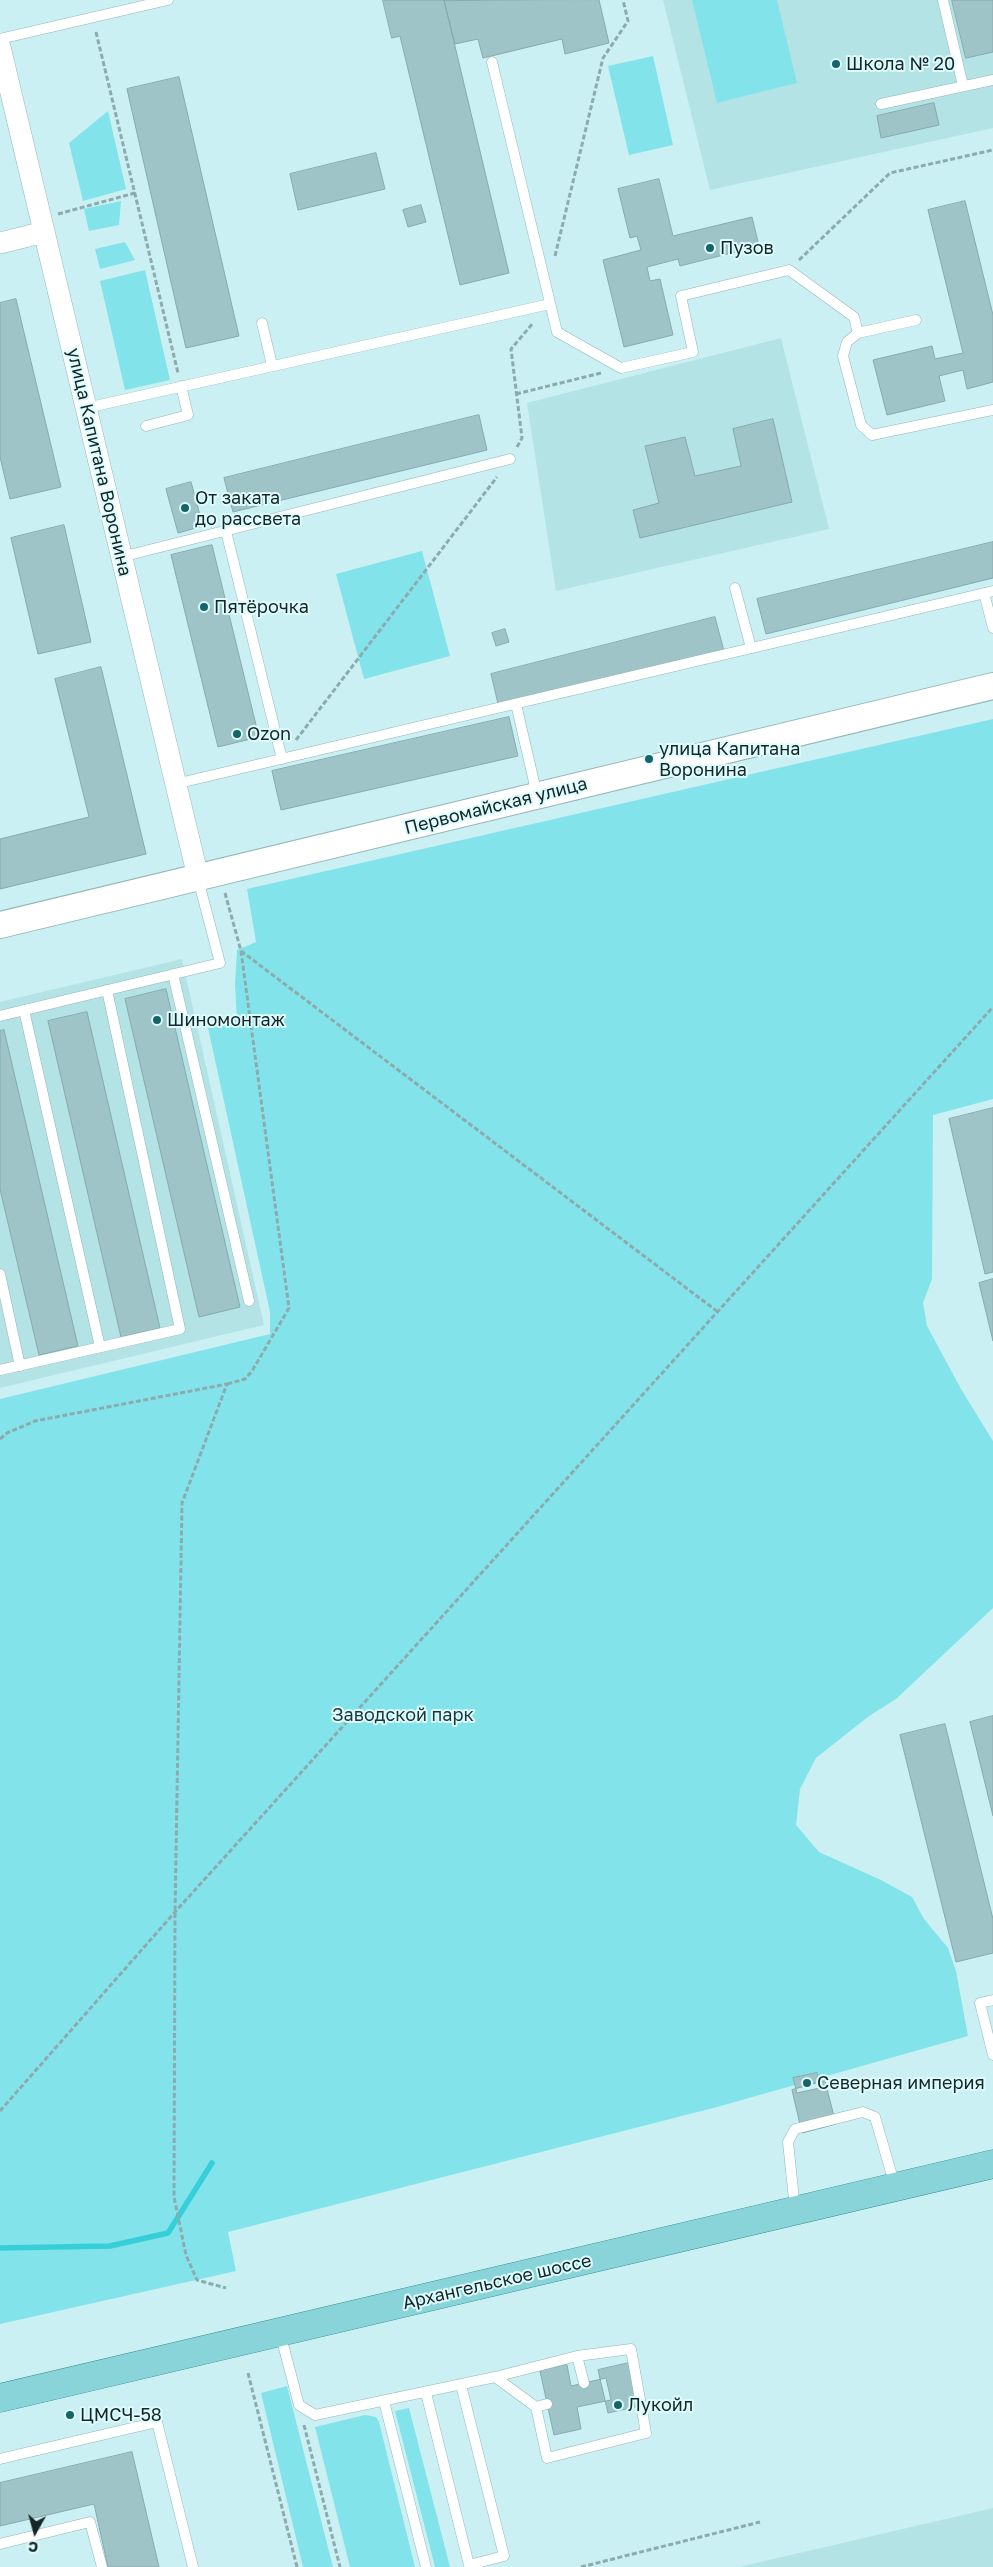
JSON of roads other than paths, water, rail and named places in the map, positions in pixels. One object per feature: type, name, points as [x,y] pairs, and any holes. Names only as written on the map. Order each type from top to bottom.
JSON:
[{"type":"main road","name":"Архангельское шоссе","points":[[0,2398],[993,2164]]},
{"type":"street","name":"улица Капитана Воронина","points":[[0,47],[198,878]]},
{"type":"street","points":[[0,243],[42,225]]},
{"type":"street","name":"Первомайская улица","points":[[0,925],[993,686]]},
{"type":"lane","points":[[0,39],[168,0]]},
{"type":"lane","points":[[943,0],[963,86]]},
{"type":"lane","points":[[492,62],[557,332],[621,368],[693,352],[681,296],[789,270],[854,317],[858,333]]},
{"type":"lane","points":[[881,104],[993,80]]},
{"type":"lane","points":[[86,408],[550,304]]},
{"type":"lane","points":[[916,320],[858,333],[847,342],[843,356],[861,426],[872,435],[993,410]]},
{"type":"lane","points":[[262,323],[272,366]]},
{"type":"lane","points":[[146,426],[188,415],[182,386]]},
{"type":"lane","points":[[121,557],[510,460]]},
{"type":"lane","points":[[226,530],[282,759]]},
{"type":"lane","points":[[735,588],[751,648]]},
{"type":"lane","points":[[175,784],[989,592],[993,628]]},
{"type":"lane","points":[[516,704],[537,796]]},
{"type":"lane","points":[[0,1016],[220,964],[198,878]]},
{"type":"lane","points":[[173,974],[249,1301]]},
{"type":"lane","points":[[0,1370],[180,1329],[106,990]]},
{"type":"lane","points":[[24,1010],[100,1348]]},
{"type":"lane","points":[[0,1274],[20,1366]]},
{"type":"lane","points":[[993,2000],[980,2003],[993,2055]]},
{"type":"lane","points":[[795,2211],[788,2142],[790,2135],[795,2129],[863,2112],[875,2117],[896,2187]]},
{"type":"lane","points":[[280,2332],[299,2405],[314,2415],[426,2393],[577,2356],[631,2349],[646,2434],[547,2458],[536,2407],[495,2377]]},
{"type":"lane","points":[[577,2356],[584,2383]]},
{"type":"lane","points":[[426,2393],[469,2565],[504,2556],[461,2385]]},
{"type":"lane","points":[[384,2401],[426,2567]]},
{"type":"lane","points":[[536,2407],[547,2404]]},
{"type":"lane","points":[[0,2459],[157,2422],[193,2567]]},
{"type":"lane","points":[[0,2544],[90,2522],[102,2567]]},
{"type":"waterway","points":[[0,2248],[110,2246],[168,2233],[212,2163]]},
{"type":"place","name":"Школа № 20","points":[[836,64]]},
{"type":"place","name":"Пузов","points":[[710,248]]},
{"type":"place","name":"От заката до рассвета","points":[[185,508]]},
{"type":"place","name":"Пятёрочка","points":[[204,607]]},
{"type":"place","name":"Ozon","points":[[237,734]]},
{"type":"place","name":"улица Капитана Воронина","points":[[649,759]]},
{"type":"place","name":"Шиномонтаж","points":[[157,1020]]},
{"type":"place","name":"Северная империя","points":[[807,2083]]},
{"type":"place","name":"Лукойл","points":[[618,2405]]},
{"type":"place","name":"ЦМСЧ-58","points":[[70,2415]]},
{"type":"park label","name":"Заводской парк","points":[[403,1715]]}]
